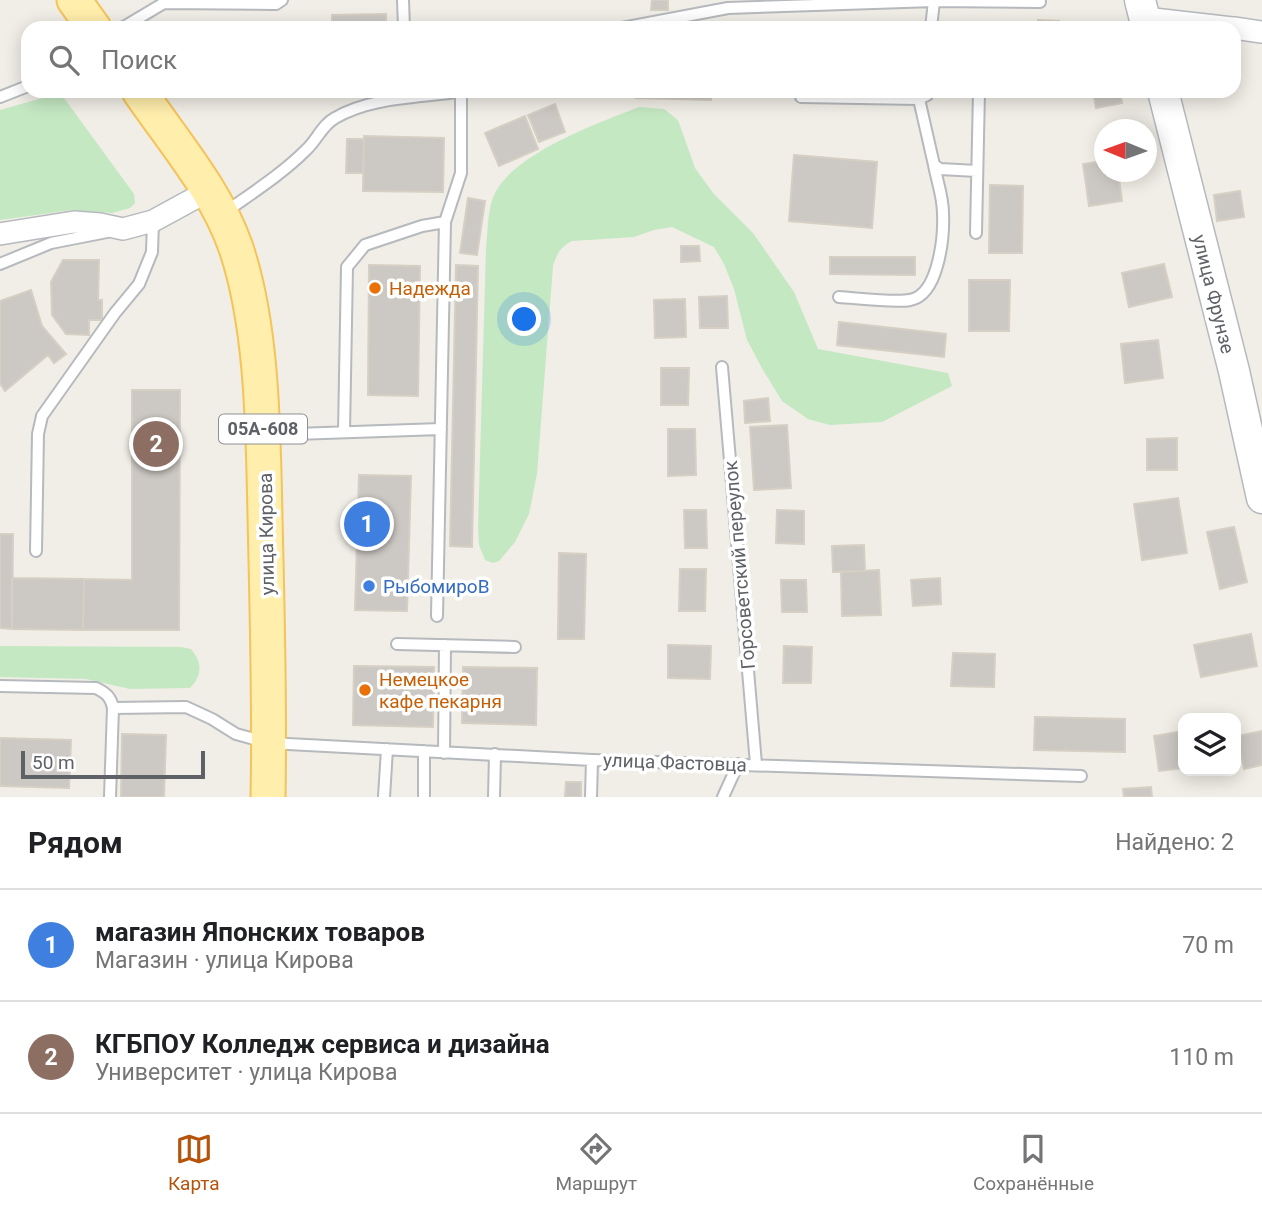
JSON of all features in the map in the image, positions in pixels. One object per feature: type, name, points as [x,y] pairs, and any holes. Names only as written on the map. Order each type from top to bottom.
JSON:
[{"type":"main road","points":[[74,0],[89,21]]},
{"type":"main road","name":"улица Кирова","points":[[144,98],[215,203],[236,247],[249,295],[263,435],[268,797]]},
{"type":"main road","name":"улица Фрунзе","points":[[1165,98],[1234,371],[1262,498]]},
{"type":"street","points":[[1144,15],[1185,21]]},
{"type":"street","points":[[1241,29],[1262,32]]},
{"type":"street","points":[[0,234],[74,222],[124,229],[215,203]]},
{"type":"lane","points":[[133,21],[164,1],[276,4],[282,0]]},
{"type":"lane","points":[[403,0],[404,21]]},
{"type":"lane","points":[[932,21],[934,1]]},
{"type":"lane","points":[[647,21],[701,6],[728,8],[934,1],[1040,2]]},
{"type":"lane","points":[[0,97],[21,89]]},
{"type":"lane","points":[[215,203],[263,186],[308,149],[333,118],[390,98]]},
{"type":"lane","points":[[437,615],[445,222],[461,173],[462,98]]},
{"type":"lane","points":[[838,297],[911,300],[925,290],[934,276],[943,242],[943,211],[923,98]]},
{"type":"lane","points":[[976,233],[979,98]]},
{"type":"lane","points":[[934,165],[940,169],[977,171]]},
{"type":"lane","points":[[36,551],[38,434],[42,416],[139,284],[152,253],[153,221]]},
{"type":"lane","points":[[344,432],[347,267],[365,245],[422,226],[445,222]]},
{"type":"lane","points":[[0,264],[51,243],[124,229]]},
{"type":"lane","name":"Горсоветский переулок","points":[[722,367],[756,764]]},
{"type":"lane","points":[[263,435],[441,429]]},
{"type":"lane","points":[[397,644],[515,647]]},
{"type":"lane","points":[[444,752],[445,645]]},
{"type":"lane","points":[[0,686],[96,688],[106,693],[113,708],[110,797]]},
{"type":"lane","name":"улица Фастовца","points":[[113,708],[186,707],[236,734],[269,743],[592,760],[1081,776]]},
{"type":"lane","points":[[384,797],[387,749]]},
{"type":"lane","points":[[424,797],[425,751]]},
{"type":"lane","points":[[494,797],[495,754]]},
{"type":"lane","points":[[591,797],[592,760]]},
{"type":"lane","points":[[723,797],[738,764]]},
{"type":"green space","points":[[42,98],[64,98],[134,194],[135,203],[130,208],[112,213],[72,210],[0,220],[0,110]]},
{"type":"green space","points":[[639,107],[664,109],[678,120],[695,168],[713,193],[753,233],[794,292],[818,349],[948,373],[952,386],[882,422],[830,425],[808,419],[782,401],[763,370],[747,340],[734,289],[714,247],[672,227],[634,237],[572,241],[560,251],[553,266],[537,474],[529,514],[515,542],[499,561],[493,563],[485,560],[479,545],[478,528],[486,249],[493,197],[507,177],[540,152],[582,130]]},
{"type":"green space","points":[[0,646],[181,647],[191,649],[200,669],[190,688],[130,689],[86,679],[0,677]]},
{"type":"building","points":[[652,0],[668,0],[668,10],[651,10]]},
{"type":"building","points":[[386,14],[386,21],[332,21],[332,15]]},
{"type":"building","points":[[636,98],[711,98],[711,100]]},
{"type":"building","points":[[1094,98],[1121,98],[1122,103],[1096,108]]},
{"type":"building","points":[[555,104],[565,132],[539,142],[528,115]]},
{"type":"building","points":[[525,116],[538,149],[499,166],[485,133]]},
{"type":"building","points":[[364,136],[444,138],[443,192],[363,191]]},
{"type":"building","points":[[347,139],[364,139],[363,173],[346,173]]},
{"type":"building","points":[[794,155],[877,162],[872,228],[789,221]]},
{"type":"building","points":[[1094,162],[1094,182],[1119,182],[1122,201],[1089,206],[1083,164]]},
{"type":"building","points":[[990,185],[1023,186],[1022,253],[989,253]]},
{"type":"building","points":[[1240,191],[1244,217],[1217,221],[1214,195]]},
{"type":"building","points":[[468,198],[485,201],[477,255],[460,253]]},
{"type":"building","points":[[681,246],[699,246],[700,261],[681,262]]},
{"type":"building","points":[[830,257],[915,257],[915,275],[830,274]]},
{"type":"building","points":[[63,260],[99,260],[98,300],[102,300],[102,320],[89,320],[89,335],[66,334],[52,315],[51,282]]},
{"type":"building","points":[[1164,264],[1172,297],[1129,307],[1122,273]]},
{"type":"building","points":[[369,265],[420,266],[418,396],[368,395]]},
{"type":"building","points":[[456,265],[478,266],[472,547],[450,546]]},
{"type":"building","points":[[969,280],[1010,280],[1009,331],[969,331]]},
{"type":"building","points":[[31,290],[42,326],[66,354],[54,363],[48,355],[5,391],[0,383],[0,301]]},
{"type":"building","points":[[727,296],[728,328],[700,328],[699,297]]},
{"type":"building","points":[[685,299],[686,337],[655,338],[654,300]]},
{"type":"building","points":[[839,322],[946,334],[944,357],[837,345]]},
{"type":"building","points":[[1158,340],[1163,378],[1125,383],[1121,344]]},
{"type":"building","points":[[661,368],[689,368],[688,405],[661,405]]},
{"type":"building","points":[[132,390],[180,390],[179,630],[83,630],[84,579],[132,580]]},
{"type":"building","points":[[768,398],[770,421],[745,423],[744,401]]},
{"type":"building","points":[[787,425],[791,488],[754,490],[750,427]]},
{"type":"building","points":[[668,429],[695,429],[696,475],[668,476]]},
{"type":"building","points":[[1177,438],[1177,470],[1147,470],[1147,439]]},
{"type":"building","points":[[359,475],[411,476],[407,611],[355,610]]},
{"type":"building","points":[[1178,498],[1187,553],[1142,560],[1134,504]]},
{"type":"building","points":[[684,510],[706,510],[707,548],[685,548]]},
{"type":"building","points":[[777,510],[804,511],[804,544],[776,543]]},
{"type":"building","points":[[1234,527],[1247,582],[1220,589],[1207,532]]},
{"type":"building","points":[[0,534],[13,534],[12,629],[0,628]]},
{"type":"building","points":[[864,545],[865,571],[833,572],[832,546]]},
{"type":"building","points":[[559,553],[586,554],[584,639],[558,639]]},
{"type":"building","points":[[680,569],[706,569],[705,611],[679,611]]},
{"type":"building","points":[[879,570],[881,615],[842,616],[841,572]]},
{"type":"building","points":[[12,578],[84,579],[83,630],[12,629]]},
{"type":"building","points":[[940,578],[941,604],[913,606],[911,580]]},
{"type":"building","points":[[781,580],[806,580],[807,612],[782,612]]},
{"type":"building","points":[[1251,634],[1257,666],[1201,677],[1194,645]]},
{"type":"building","points":[[668,645],[711,646],[710,679],[668,678]]},
{"type":"building","points":[[784,646],[812,647],[811,683],[783,683]]},
{"type":"building","points":[[953,653],[995,654],[994,687],[951,686]]},
{"type":"building","points":[[354,666],[434,667],[433,727],[353,725]]},
{"type":"building","points":[[463,667],[537,668],[536,725],[462,723]]},
{"type":"building","points":[[1035,717],[1125,719],[1125,752],[1034,750]]},
{"type":"building","points":[[1262,731],[1262,765],[1244,769],[1241,735]]},
{"type":"building","points":[[1178,732],[1178,769],[1159,771],[1154,736]]},
{"type":"building","points":[[122,734],[166,735],[164,797],[121,797]]},
{"type":"building","points":[[0,738],[71,740],[69,788],[0,786]]},
{"type":"building","points":[[566,782],[581,782],[581,797],[565,797]]},
{"type":"building","points":[[1151,787],[1152,797],[1124,797],[1123,789]]},
{"type":"place","name":"Надежда","points":[[375,288]]},
{"type":"place","name":"КГБПОУ Колледж сервиса и дизайна","points":[[156,444]]},
{"type":"place","name":"магазин Японских товаров","points":[[367,524]]},
{"type":"place","name":"РыбомироВ","points":[[369,586]]},
{"type":"place","name":"Немецкое кафе пекарня","points":[[365,690]]}]
